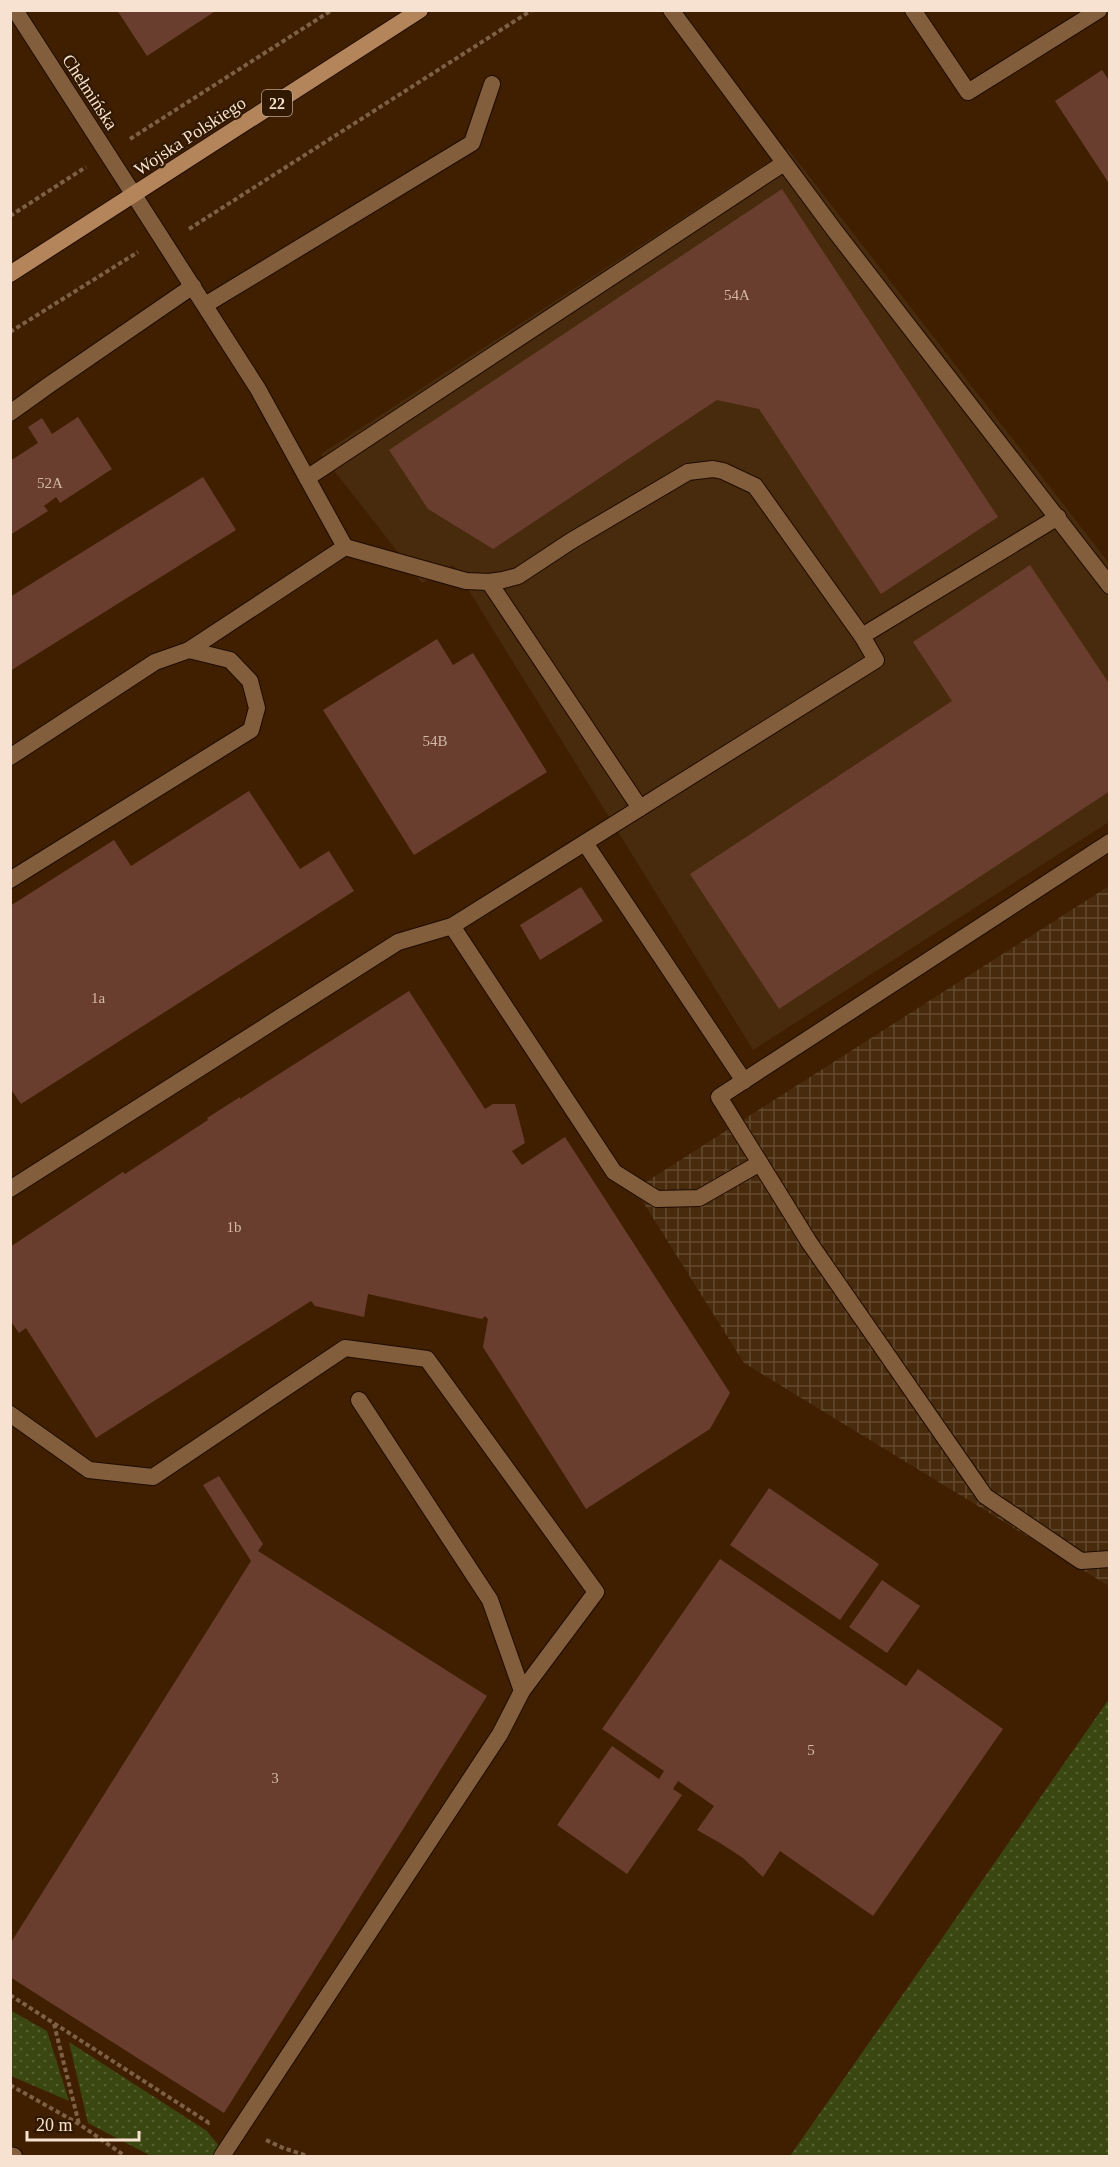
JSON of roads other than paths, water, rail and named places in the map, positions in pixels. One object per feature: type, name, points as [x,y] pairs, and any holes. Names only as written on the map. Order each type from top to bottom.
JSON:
[{"type":"main road","name":"Wojska Polskiego","points":[[10,274],[420,10]]},
{"type":"street","name":"Chełmińska","points":[[15,10],[258,389],[345,547]]},
{"type":"street","points":[[671,10],[842,240],[1110,586]]},
{"type":"street","points":[[913,10],[968,92],[1099,10]]},
{"type":"street","points":[[205,305],[472,143],[492,84]]},
{"type":"street","points":[[306,478],[784,162]]},
{"type":"street","points":[[10,413],[193,286]]},
{"type":"street","points":[[10,757],[155,662],[189,650],[345,547],[466,581],[489,582],[518,576],[571,541],[688,472],[713,469],[723,471],[755,486],[862,636],[876,660],[452,926],[398,942],[10,1189]]},
{"type":"street","points":[[862,636],[1058,517]]},
{"type":"street","points":[[489,582],[640,808]]},
{"type":"street","points":[[10,880],[251,730],[257,708],[250,681],[230,660],[189,650]]},
{"type":"street","points":[[1110,842],[719,1097],[808,1242],[985,1496],[1081,1561],[1110,1559]]},
{"type":"street","points":[[585,843],[744,1081]]},
{"type":"street","points":[[452,926],[614,1172],[657,1199],[699,1198],[760,1164]]},
{"type":"street","points":[[10,1414],[89,1470],[153,1477],[345,1348],[427,1359],[596,1592],[522,1691],[500,1734],[222,2157]]},
{"type":"street","points":[[359,1400],[490,1600],[522,1691]]}]
